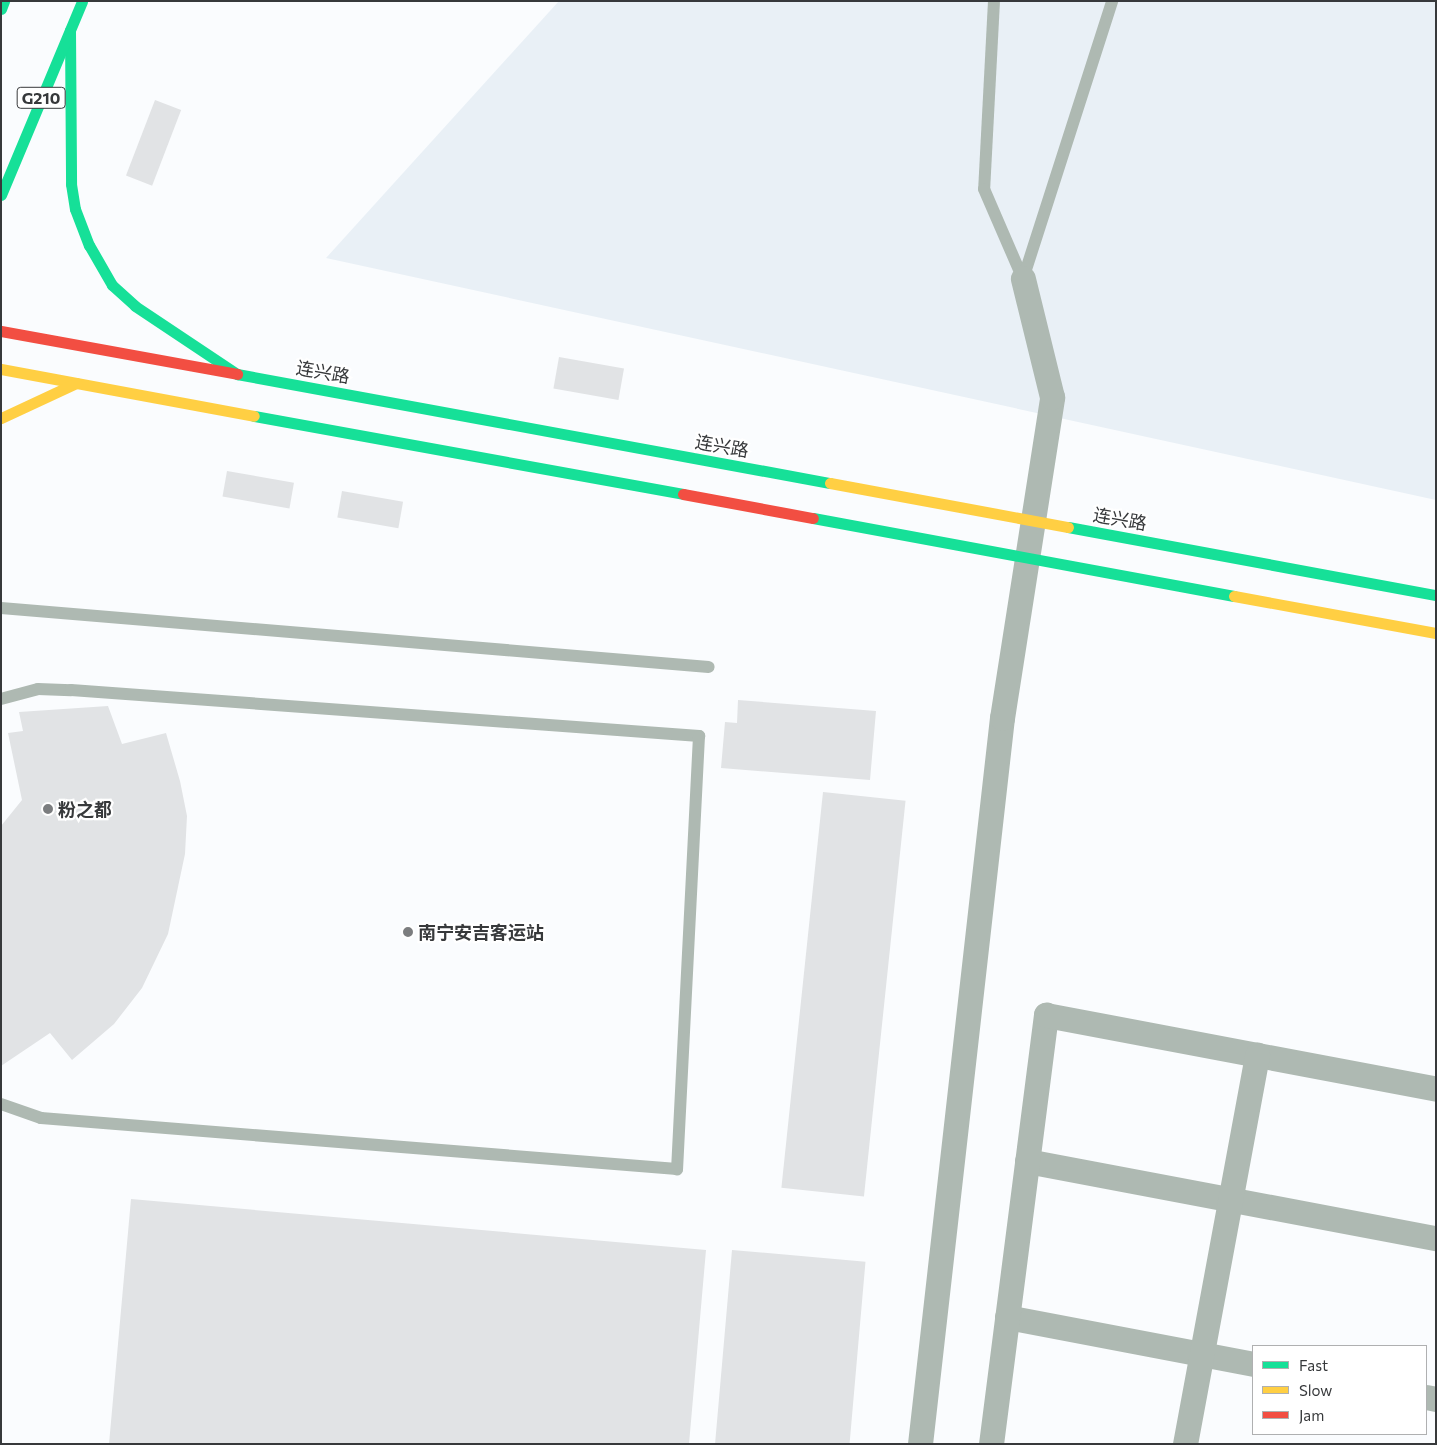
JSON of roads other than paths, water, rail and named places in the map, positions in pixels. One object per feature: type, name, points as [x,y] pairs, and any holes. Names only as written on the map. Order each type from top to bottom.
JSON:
[{"type":"main road","points":[[1,9],[4,1]]},
{"type":"main road","name":"G210","points":[[1,195],[82,1]]},
{"type":"main road","points":[[70,30],[71,184],[75,208],[89,245],[112,284],[135,306],[236,374]]},
{"type":"main road","name":"连兴路","points":[[1,331],[1436,595]]},
{"type":"main road","points":[[1,369],[1436,633]]},
{"type":"main road","points":[[1,418],[76,383]]},
{"type":"street","points":[[920,1444],[1002,718],[1052,397],[1023,279]]},
{"type":"street","points":[[991,1444],[1046,1015],[1436,1089]]},
{"type":"street","points":[[1185,1444],[1257,1055]]},
{"type":"street","points":[[1027,1161],[1436,1238]]},
{"type":"street","points":[[1007,1317],[1252,1364]]},
{"type":"lane","points":[[994,1],[984,188],[1023,279]]},
{"type":"lane","points":[[1023,279],[1112,1]]},
{"type":"lane","points":[[1,608],[709,667]]},
{"type":"lane","points":[[1,699],[38,689],[71,690],[699,736],[677,1169],[41,1118],[1,1104]]},
{"type":"place","name":"粉之都","points":[[48,809]]},
{"type":"place","name":"南宁安吉客运站","points":[[408,932]]}]
